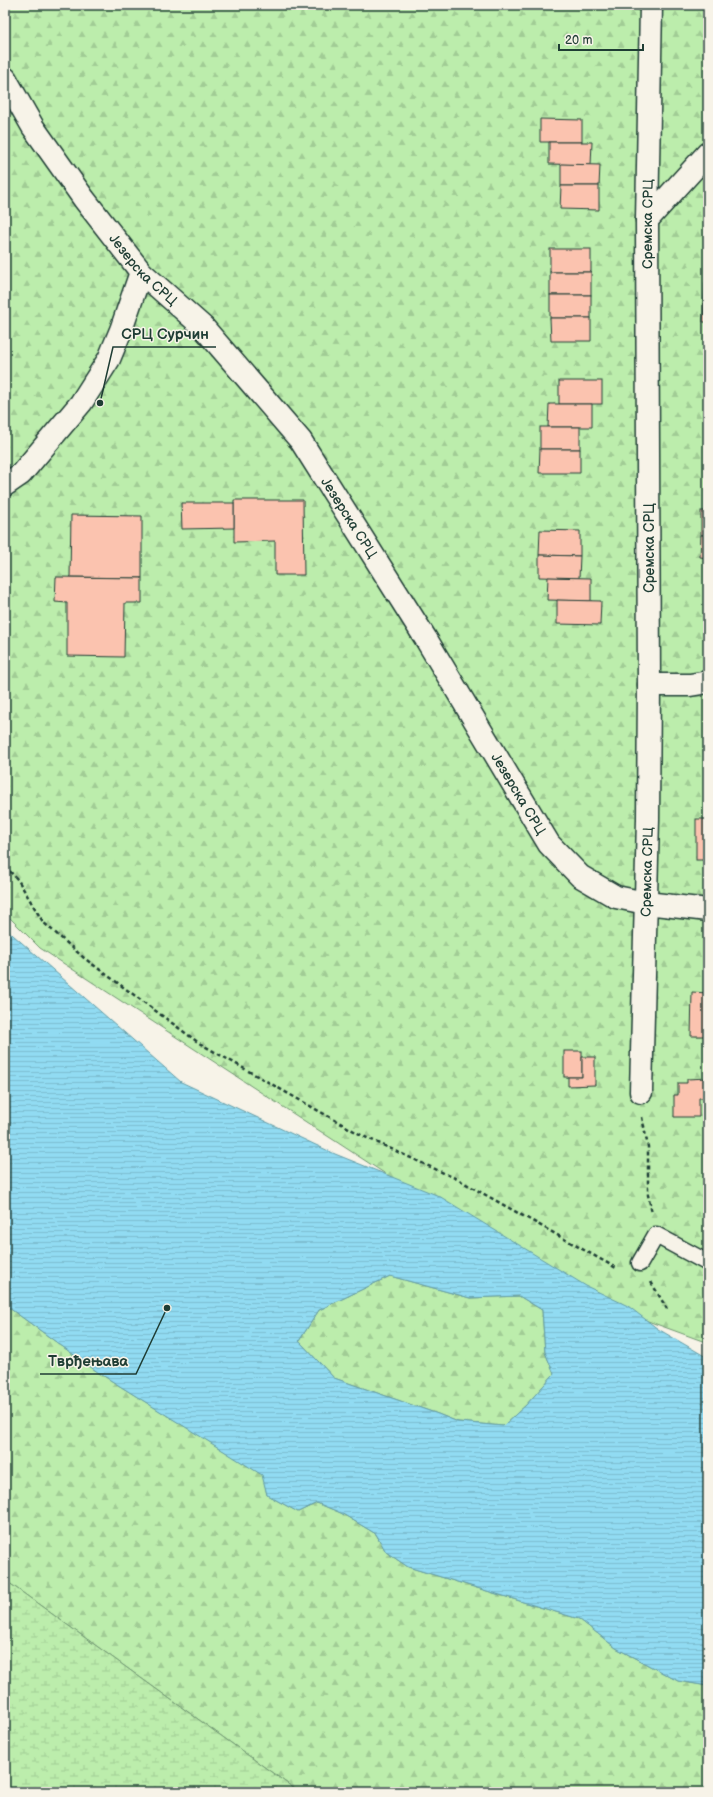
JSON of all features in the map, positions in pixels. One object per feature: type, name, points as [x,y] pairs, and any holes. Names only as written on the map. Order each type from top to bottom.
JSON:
[{"type":"street","name":"Сремска СРЦ","points":[[641,1092],[646,903],[649,685],[647,220],[651,5]]},
{"type":"street","name":"Језерска СРЦ","points":[[5,78],[33,128],[84,199],[141,272],[203,327],[301,441],[426,639],[549,844],[580,876],[616,897],[646,903],[708,910]]},
{"type":"street","points":[[647,220],[708,153]]},
{"type":"street","points":[[5,485],[21,474],[81,403],[109,359],[121,330],[141,272]]},
{"type":"street","points":[[649,685],[690,685],[708,682]]},
{"type":"lane","points":[[640,1263],[656,1235],[708,1263]]},
{"type":"path","points":[[5,866],[18,880],[43,922],[84,958],[199,1043],[363,1136],[459,1180],[620,1270],[640,1263],[667,1309]]},
{"type":"path","points":[[641,1092],[642,1118],[648,1147],[648,1196],[656,1235]]},
{"type":"green space","points":[[5,5],[708,5],[708,1343],[563,1290],[40,948],[5,913]]},
{"type":"green space","points":[[390,1276],[470,1298],[519,1296],[542,1310],[545,1352],[554,1374],[526,1405],[503,1426],[458,1422],[334,1378],[299,1341],[319,1310]]},
{"type":"green space","points":[[5,1305],[99,1373],[263,1475],[267,1495],[298,1512],[317,1503],[341,1513],[376,1534],[386,1552],[408,1567],[579,1619],[616,1648],[678,1681],[708,1686],[708,1792],[299,1792],[5,1580]]},
{"type":"green space","points":[[5,1580],[299,1792],[5,1792]]},
{"type":"water","points":[[5,928],[181,1082],[335,1154],[439,1196],[586,1286],[628,1306],[658,1329],[708,1358],[708,1686],[678,1681],[616,1648],[579,1619],[408,1567],[386,1552],[376,1534],[341,1513],[317,1503],[298,1512],[267,1495],[262,1475],[99,1373],[5,1305]],"holes":[[[390,1276],[470,1298],[519,1296],[542,1310],[545,1352],[554,1374],[526,1405],[503,1426],[458,1422],[334,1378],[299,1341],[319,1310]]]},
{"type":"building","points":[[540,119],[582,120],[582,142],[540,142]]},
{"type":"building","points":[[549,142],[592,142],[591,165],[549,164]]},
{"type":"building","points":[[561,164],[600,165],[599,186],[561,186]]},
{"type":"building","points":[[561,186],[599,186],[599,210],[560,209]]},
{"type":"building","points":[[550,249],[591,249],[591,272],[550,272]]},
{"type":"building","points":[[550,272],[591,272],[591,295],[550,295]]},
{"type":"building","points":[[705,282],[708,282],[708,302],[704,301]]},
{"type":"building","points":[[550,295],[591,295],[591,318],[550,318]]},
{"type":"building","points":[[704,301],[708,302],[708,322],[703,322]]},
{"type":"building","points":[[550,318],[591,318],[591,341],[551,341]]},
{"type":"building","points":[[559,381],[602,381],[602,404],[559,404]]},
{"type":"building","points":[[549,404],[592,404],[592,427],[548,427]]},
{"type":"building","points":[[540,427],[580,427],[580,449],[540,449]]},
{"type":"building","points":[[540,449],[580,449],[580,473],[539,473]]},
{"type":"building","points":[[234,500],[303,500],[304,575],[275,575],[275,541],[234,542]]},
{"type":"building","points":[[181,503],[234,503],[234,528],[182,529]]},
{"type":"building","points":[[701,511],[708,511],[708,535],[701,535]]},
{"type":"building","points":[[71,515],[142,516],[142,578],[70,577]]},
{"type":"building","points":[[540,530],[580,531],[580,556],[539,555]]},
{"type":"building","points":[[701,535],[708,535],[708,558],[700,557]]},
{"type":"building","points":[[539,555],[580,556],[579,578],[539,577]]},
{"type":"building","points":[[56,577],[142,578],[142,603],[125,603],[124,657],[67,656],[67,603],[55,602]]},
{"type":"building","points":[[548,577],[591,578],[591,601],[547,600]]},
{"type":"building","points":[[557,600],[601,601],[600,625],[557,624]]},
{"type":"building","points":[[696,819],[708,819],[708,860],[696,860]]},
{"type":"building","points":[[692,992],[708,993],[708,1036],[691,1036]]},
{"type":"building","points":[[564,1051],[582,1051],[582,1077],[564,1077]]},
{"type":"building","points":[[582,1057],[595,1057],[595,1085],[568,1086],[568,1077],[582,1077]]},
{"type":"building","points":[[708,1078],[708,1098],[699,1098],[699,1117],[674,1117],[674,1095],[678,1095],[678,1083],[687,1083],[687,1079]]},
{"type":"place","name":"СРЦ Сурчин","points":[[100,403]]},
{"type":"place","name":"Тврђењава","points":[[167,1308]]}]
